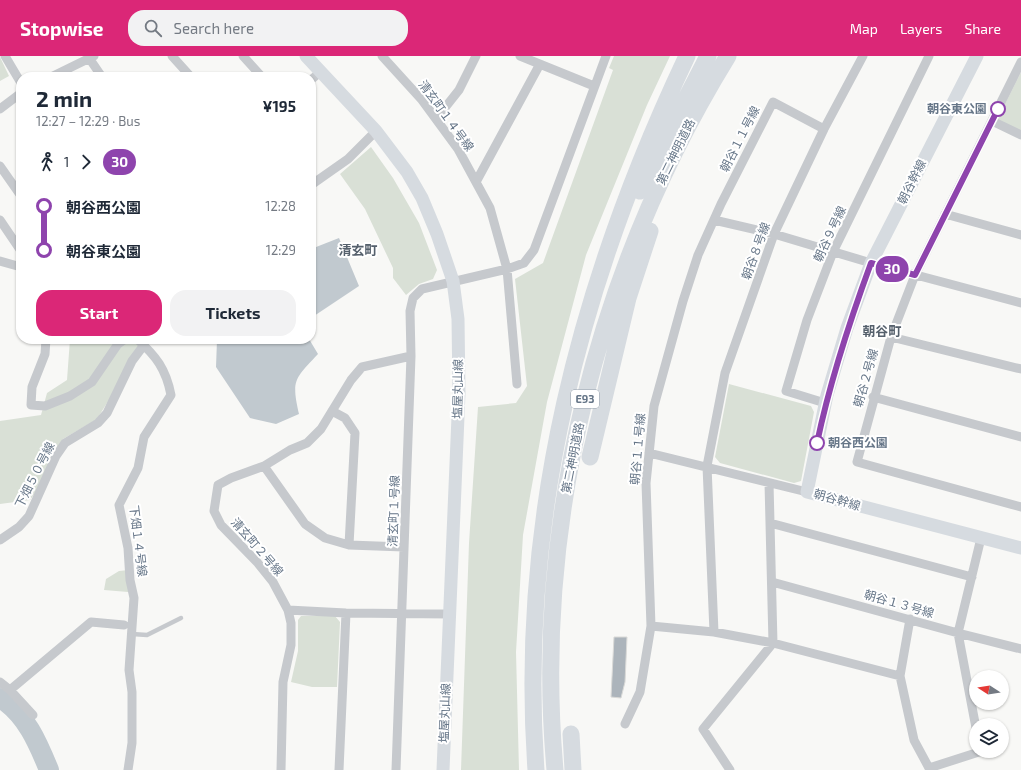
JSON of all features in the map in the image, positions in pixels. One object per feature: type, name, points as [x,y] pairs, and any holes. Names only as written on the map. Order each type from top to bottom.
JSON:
[{"type":"highway","name":"第二神明道路","points":[[536,770],[532,692],[535,591],[546,492],[566,396],[577,351],[624,203],[656,123],[687,56]]},
{"type":"highway","name":"第二神明道路","points":[[577,351],[595,300],[637,198],[658,153],[708,56]]},
{"type":"highway","name":"第二神明道路","points":[[555,770],[551,697],[554,600],[565,499],[573,453],[597,356],[629,255],[670,161],[695,113],[728,56]]},
{"type":"highway","points":[[590,458],[607,380],[628,298],[650,232],[695,113]]},
{"type":"highway","points":[[571,734],[573,770]]},
{"type":"street","points":[[5,56],[16,75]]},
{"type":"street","points":[[172,56],[186,72]]},
{"type":"street","points":[[243,56],[257,72]]},
{"type":"street","name":"塩屋丸山線","points":[[306,56],[313,72]]},
{"type":"street","name":"清玄町１４号線","points":[[382,56],[422,100],[458,149],[490,208],[507,269],[517,384]]},
{"type":"street","points":[[436,119],[459,90],[476,56]]},
{"type":"street","points":[[520,56],[594,86]]},
{"type":"street","name":"清玄町１号線","points":[[396,770],[411,356],[410,311],[413,298],[422,289],[507,269],[524,263],[534,250],[606,56]]},
{"type":"street","name":"朝谷８号線","points":[[714,632],[707,466],[726,374],[774,234],[824,129],[863,56]]},
{"type":"street","name":"朝谷９号線","points":[[825,403],[786,392],[807,320],[833,252],[930,56]]},
{"type":"street","name":"朝谷幹線","points":[[977,56],[871,263],[847,328],[825,403],[807,492],[1021,548]]},
{"type":"street","points":[[61,72],[91,57],[99,72]]},
{"type":"street","name":"朝谷２号線","points":[[1021,62],[915,275],[891,337],[873,397],[857,462],[1021,507]]},
{"type":"street","points":[[476,182],[540,64]]},
{"type":"street","name":"塩屋丸山線","points":[[316,77],[376,131],[403,167],[422,198],[438,234],[453,281],[458,319],[459,393],[443,770]]},
{"type":"street","points":[[0,109],[16,97]]},
{"type":"street","name":"朝谷１１号線","points":[[625,724],[640,692],[651,626],[646,483],[654,406],[667,357],[698,255],[773,102],[824,129]]},
{"type":"street","points":[[992,121],[1021,135]]},
{"type":"street","points":[[316,181],[348,159],[376,131]]},
{"type":"street","points":[[0,166],[16,189]]},
{"type":"street","points":[[945,214],[1021,234]]},
{"type":"street","points":[[0,220],[16,244]]},
{"type":"street","points":[[714,220],[774,234],[871,263],[1021,303]]},
{"type":"street","points":[[0,261],[16,265]]},
{"type":"street","points":[[891,337],[1021,369]]},
{"type":"street","points":[[46,344],[45,354],[32,387],[31,405],[45,406],[70,396],[92,382],[118,344]]},
{"type":"street","name":"下畑５０号線","points":[[0,540],[19,528],[29,516],[56,456],[65,443],[98,423],[107,413],[139,344]]},
{"type":"street","name":"下畑１４号線","points":[[128,770],[132,743],[132,692],[129,670],[134,598],[130,580],[128,548],[119,505],[138,468],[144,437],[172,395],[168,378],[154,354],[142,344]]},
{"type":"street","name":"清玄町２号線","points":[[281,770],[283,682],[291,645],[291,623],[288,610],[273,582],[257,562],[221,524],[214,511],[218,485],[231,478],[264,466],[290,450],[306,443],[321,428],[362,366],[411,356]]},
{"type":"street","points":[[873,397],[1021,437]]},
{"type":"street","points":[[332,411],[345,418],[355,433],[349,546]]},
{"type":"street","points":[[649,453],[707,466],[807,492]]},
{"type":"street","points":[[264,466],[305,524],[325,538],[349,546],[404,547]]},
{"type":"street","points":[[730,770],[703,729],[773,643],[769,483]]},
{"type":"street","points":[[770,523],[972,577]]},
{"type":"street","points":[[974,718],[958,634],[981,538]]},
{"type":"street","name":"朝谷１３号線","points":[[772,582],[910,619],[958,634],[1021,649]]},
{"type":"street","points":[[288,610],[346,613],[449,614]]},
{"type":"street","points":[[339,770],[346,613]]},
{"type":"street","points":[[910,619],[900,676],[914,740],[929,768],[969,755]]},
{"type":"street","points":[[10,690],[91,622],[124,625]]},
{"type":"street","points":[[651,626],[714,632],[773,643],[900,676]]},
{"type":"street","points":[[0,682],[10,690],[33,715]]},
{"type":"lane","points":[[132,634],[146,635],[181,618]]},
{"type":"shaded area","points":[[614,56],[670,56],[647,105],[586,255],[547,402],[523,535],[516,652],[519,770],[461,770],[469,543],[478,407],[516,403],[527,386],[515,279],[543,263],[613,70],[609,68]]},
{"type":"shaded area","points":[[0,57],[9,76],[0,81]]},
{"type":"shaded area","points":[[1021,72],[1021,132],[997,120]]},
{"type":"shaded area","points":[[371,147],[393,178],[419,223],[437,270],[433,279],[419,284],[406,295],[393,278],[393,268],[365,209],[340,174]]},
{"type":"shaded area","points":[[339,238],[359,286],[316,315],[316,247]]},
{"type":"shaded area","points":[[70,344],[140,345],[97,419],[63,439],[36,492],[30,500],[0,504],[0,421],[41,415],[47,393],[67,380]]},
{"type":"shaded area","points":[[217,344],[312,344],[318,354],[304,369],[295,386],[299,414],[276,424],[250,418],[216,367]]},
{"type":"shaded area","points":[[729,384],[811,406],[814,412],[801,481],[794,483],[720,463],[715,457]]},
{"type":"shaded area","points":[[129,570],[128,592],[104,590],[106,579],[119,571]]},
{"type":"shaded area","points":[[301,616],[335,616],[340,622],[337,687],[312,687],[291,682],[298,651],[298,620]]},
{"type":"building","points":[[614,637],[627,637],[625,682],[621,698],[611,697]]},
{"type":"waterway","points":[[0,698],[17,712],[24,721],[36,740],[49,770]]},
{"type":"bus line","name":"30","points":[[817,443],[827,395],[847,328],[871,263],[915,275],[998,109]]},
{"type":"place","name":"朝谷東公園","points":[[998,109]]},
{"type":"place","name":"朝谷西公園","points":[[817,443]]},
{"type":"district","name":"清玄町","points":[[358,250]]},
{"type":"district","name":"朝谷町","points":[[882,331]]}]
